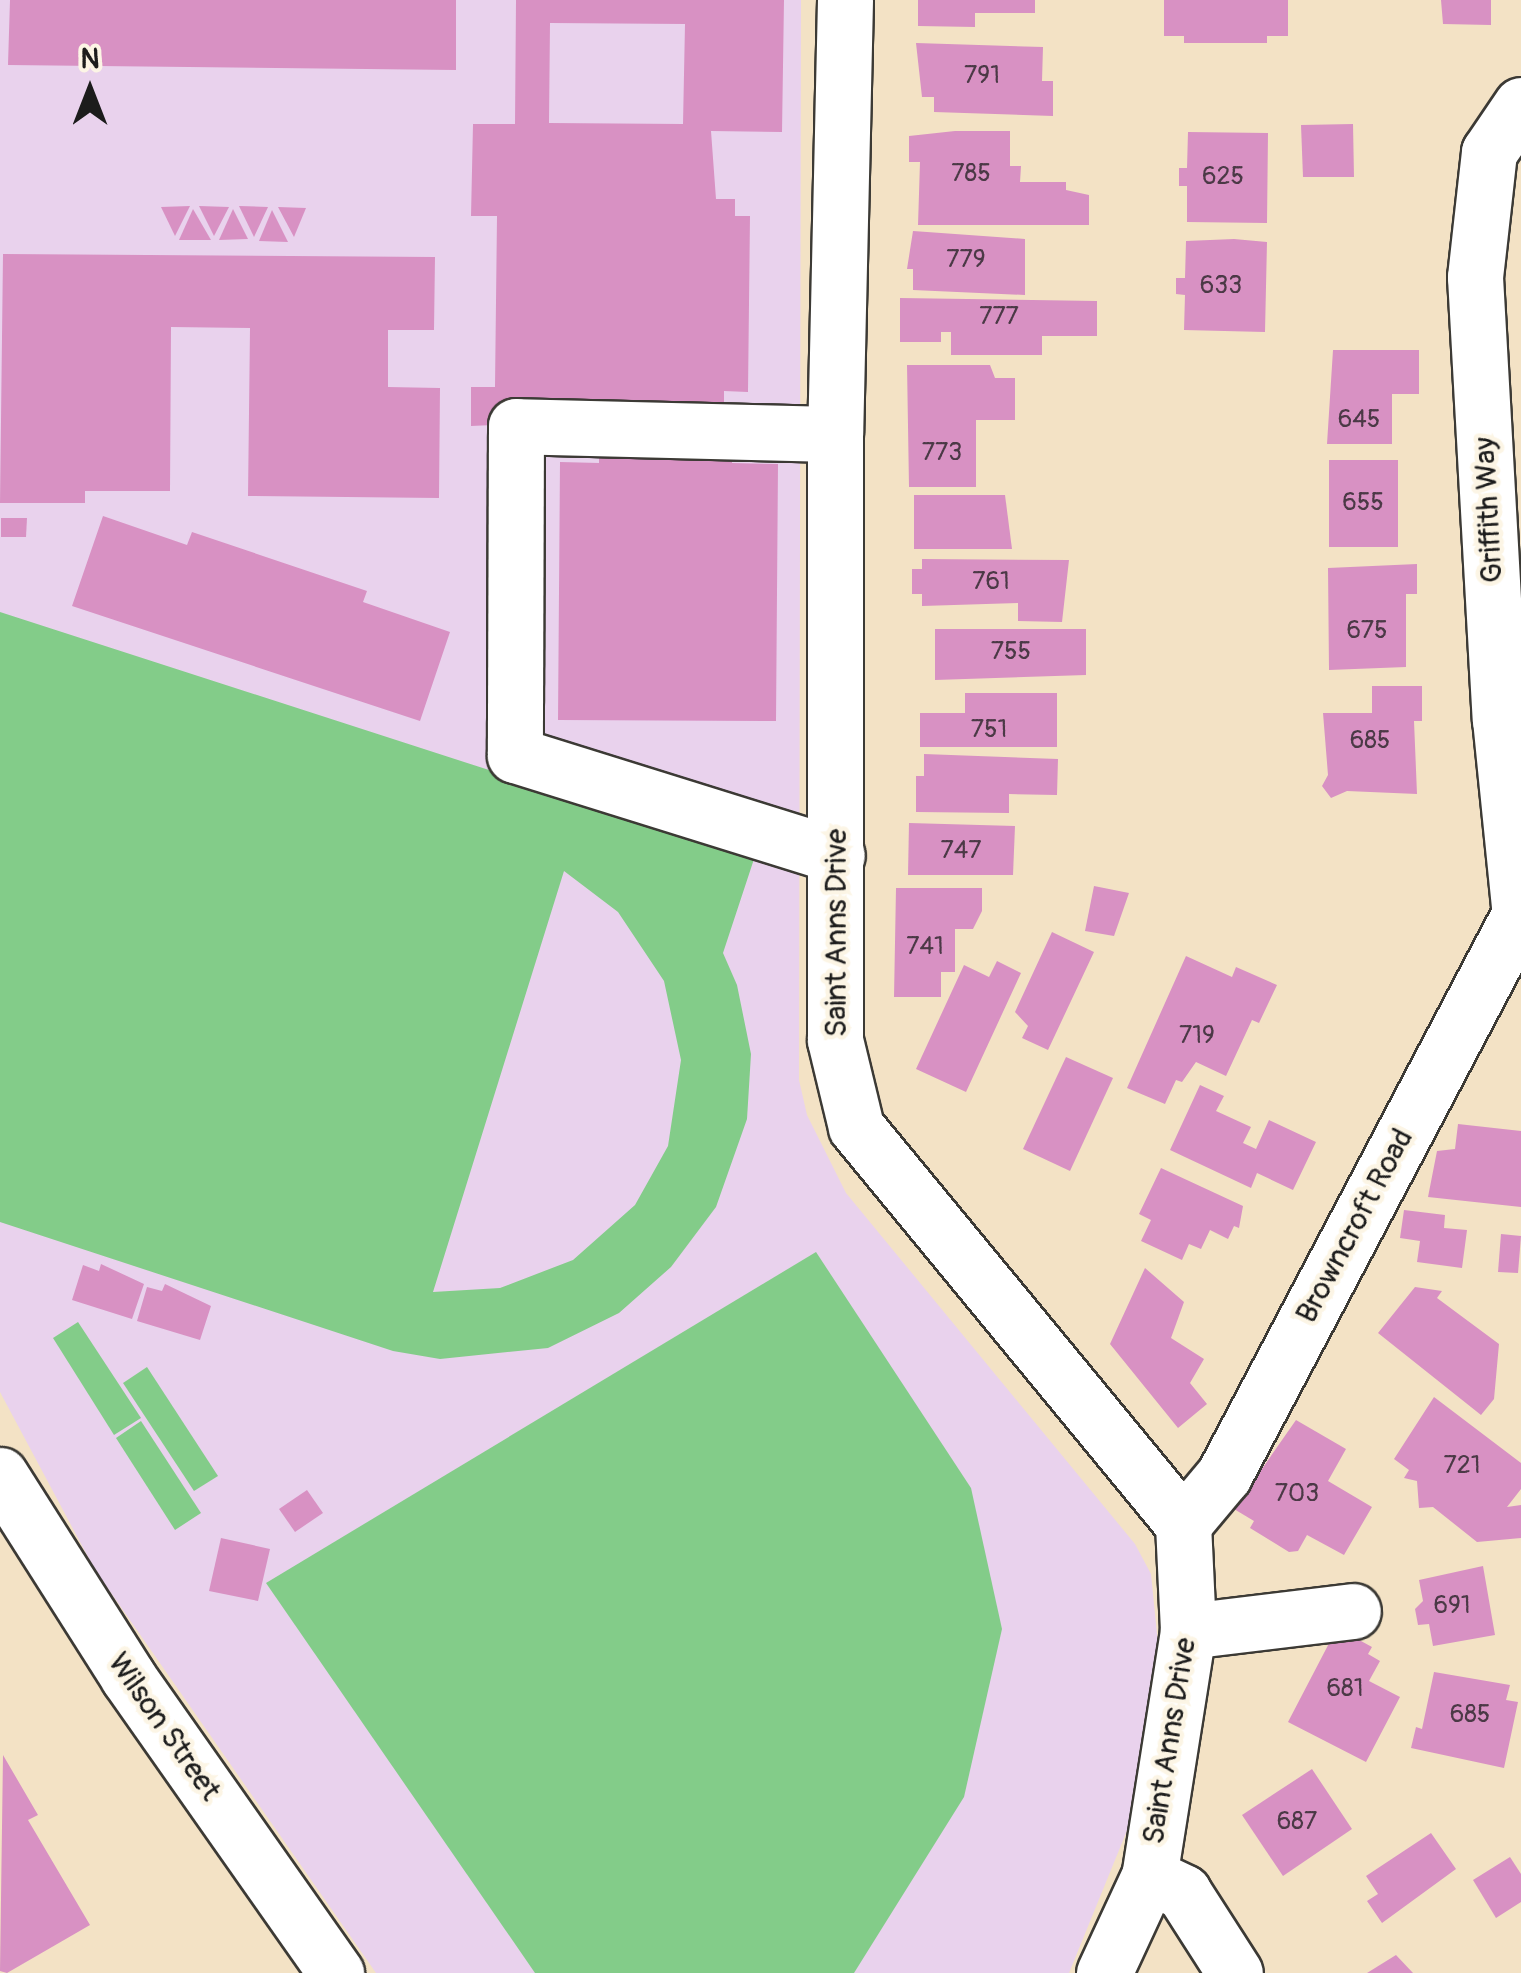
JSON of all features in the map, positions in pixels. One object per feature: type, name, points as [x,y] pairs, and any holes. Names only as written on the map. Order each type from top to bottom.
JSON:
[{"type":"street","name":"Saint Anns Drive","points":[[845,0],[835,434],[835,1040],[856,1127],[1183,1524],[1188,1632],[1148,1876],[1104,1973]]},
{"type":"street","name":"Griffith Way","points":[[1519,923],[1475,276],[1488,152],[1521,104]]},
{"type":"street","points":[[835,434],[516,426],[515,755],[836,854]]},
{"type":"street","name":"Browncroft Road","points":[[1183,1524],[1224,1474],[1519,923]]},
{"type":"street","name":"Wilson Street","points":[[0,1475],[128,1678],[336,1973]]},
{"type":"street","points":[[1188,1632],[1353,1611]]},
{"type":"street","points":[[1148,1876],[1183,1892],[1235,1973]]},
{"type":"shaded area","points":[[0,0],[801,0],[799,1080],[807,1115],[846,1193],[1135,1544],[1151,1574],[1160,1664],[1139,1801],[1069,1973],[376,1973],[95,1570],[0,1392]]},
{"type":"green space","points":[[0,612],[755,856],[723,953],[737,985],[751,1054],[747,1119],[716,1207],[671,1267],[619,1313],[548,1348],[440,1359],[393,1351],[0,1222]],"holes":[[[564,871],[618,912],[664,981],[681,1060],[668,1146],[635,1205],[573,1260],[500,1288],[433,1292]]]},
{"type":"green space","points":[[816,1252],[971,1488],[1002,1629],[964,1797],[854,1973],[535,1973],[266,1583]]},
{"type":"green space","points":[[78,1322],[141,1418],[114,1435],[53,1338]]},
{"type":"green space","points":[[147,1367],[218,1476],[194,1491],[123,1383]]},
{"type":"green space","points":[[141,1421],[201,1513],[175,1530],[116,1438]]},
{"type":"building","points":[[10,0],[456,0],[456,70],[8,65]]},
{"type":"building","points":[[516,0],[784,0],[782,132],[711,131],[716,199],[735,199],[735,216],[750,216],[748,392],[724,391],[724,415],[471,426],[471,387],[495,387],[497,216],[471,216],[473,124],[515,124]],"holes":[[[550,23],[685,24],[683,124],[549,123]]]},
{"type":"building","points":[[918,0],[1035,0],[1035,13],[975,13],[975,27],[918,26]]},
{"type":"building","points":[[1164,0],[1288,0],[1288,36],[1267,36],[1267,43],[1184,43],[1184,36],[1164,36]]},
{"type":"building","points":[[1441,0],[1491,0],[1491,25],[1443,24]]},
{"type":"building","points":[[916,43],[1043,47],[1042,81],[1053,81],[1053,116],[934,112],[934,97],[922,97]]},
{"type":"building","points":[[1353,124],[1354,177],[1303,177],[1301,125]]},
{"type":"building","points":[[1010,131],[1010,166],[1021,166],[1020,182],[1066,182],[1066,190],[1089,195],[1089,225],[918,225],[920,162],[909,162],[909,136]]},
{"type":"building","points":[[1188,132],[1268,133],[1267,223],[1187,222],[1187,186],[1179,186],[1179,168],[1187,168]]},
{"type":"building","points":[[190,206],[175,236],[161,207]]},
{"type":"building","points":[[199,206],[229,207],[214,236]]},
{"type":"building","points":[[239,206],[268,207],[254,237]]},
{"type":"building","points":[[278,207],[306,208],[294,237]]},
{"type":"building","points":[[193,209],[211,240],[179,240]]},
{"type":"building","points":[[233,209],[248,239],[219,240]]},
{"type":"building","points":[[272,210],[288,242],[259,241]]},
{"type":"building","points":[[913,231],[1025,239],[1025,295],[913,290],[913,269],[907,269]]},
{"type":"building","points":[[1186,241],[1267,242],[1265,332],[1184,330],[1185,295],[1176,294],[1176,278],[1185,278]]},
{"type":"building","points":[[3,254],[435,257],[434,330],[388,330],[388,387],[440,388],[439,498],[248,496],[250,328],[171,327],[170,491],[85,491],[85,503],[0,503]]},
{"type":"building","points":[[900,298],[1097,301],[1097,336],[1042,336],[1042,355],[951,355],[951,332],[941,332],[941,342],[900,342]]},
{"type":"building","points":[[1333,350],[1419,350],[1419,394],[1392,394],[1392,444],[1327,444]]},
{"type":"building","points":[[907,365],[990,365],[995,378],[1015,378],[1015,420],[976,420],[976,487],[909,487]]},
{"type":"building","points":[[599,444],[732,445],[732,463],[778,464],[776,721],[558,720],[560,462],[599,463]]},
{"type":"building","points":[[1329,460],[1398,460],[1398,547],[1329,547]]},
{"type":"building","points":[[914,495],[1005,495],[1012,549],[914,549]]},
{"type":"building","points":[[103,516],[187,545],[192,532],[367,591],[363,602],[450,632],[420,721],[72,606]]},
{"type":"building","points":[[1,518],[27,518],[26,537],[1,537]]},
{"type":"building","points":[[922,559],[1069,560],[1062,622],[1018,621],[1018,603],[922,606],[922,594],[912,594],[912,569],[922,569]]},
{"type":"building","points":[[1417,564],[1417,594],[1406,594],[1406,667],[1329,670],[1328,568]]},
{"type":"building","points":[[935,629],[1086,629],[1086,675],[935,680]]},
{"type":"building","points":[[1372,686],[1422,686],[1422,721],[1414,721],[1417,794],[1347,791],[1331,798],[1322,786],[1328,775],[1323,713],[1372,713]]},
{"type":"building","points":[[965,693],[1057,693],[1057,747],[920,747],[920,713],[965,713]]},
{"type":"building","points":[[924,754],[1058,759],[1057,795],[1009,794],[1009,813],[916,812],[916,776],[924,776]]},
{"type":"building","points":[[909,823],[1015,826],[1013,875],[908,875]]},
{"type":"building","points":[[1094,886],[1129,893],[1114,936],[1085,931]]},
{"type":"building","points":[[896,888],[982,888],[982,911],[973,929],[955,929],[955,972],[941,972],[941,997],[894,997]]},
{"type":"building","points":[[1052,932],[1094,952],[1048,1050],[1022,1038],[1028,1026],[1015,1012]]},
{"type":"building","points":[[1186,956],[1232,977],[1236,967],[1277,985],[1259,1023],[1252,1020],[1226,1076],[1196,1062],[1182,1082],[1176,1080],[1165,1104],[1127,1088]]},
{"type":"building","points":[[997,961],[1021,973],[966,1092],[916,1069],[964,965],[989,977]]},
{"type":"building","points":[[1066,1057],[1113,1078],[1070,1171],[1023,1149]]},
{"type":"building","points":[[1200,1085],[1224,1096],[1216,1111],[1251,1127],[1243,1143],[1256,1149],[1269,1120],[1316,1142],[1293,1190],[1257,1173],[1251,1188],[1170,1150]]},
{"type":"building","points":[[1458,1124],[1521,1131],[1521,1207],[1428,1197],[1437,1151],[1455,1149]]},
{"type":"building","points":[[1161,1168],[1243,1206],[1239,1228],[1234,1226],[1228,1239],[1210,1230],[1201,1249],[1189,1244],[1182,1260],[1141,1241],[1151,1220],[1139,1214]]},
{"type":"building","points":[[1404,1210],[1445,1215],[1444,1228],[1467,1230],[1462,1268],[1417,1262],[1420,1241],[1400,1238]]},
{"type":"building","points":[[1501,1234],[1521,1236],[1518,1273],[1498,1272]]},
{"type":"building","points":[[101,1264],[144,1284],[132,1319],[72,1300],[83,1265],[99,1271]]},
{"type":"building","points":[[1145,1268],[1184,1302],[1171,1338],[1204,1359],[1190,1383],[1207,1404],[1178,1428],[1110,1344]]},
{"type":"building","points":[[165,1284],[211,1306],[200,1340],[137,1321],[147,1287],[162,1291]]},
{"type":"building","points":[[1415,1287],[1442,1291],[1437,1298],[1499,1344],[1494,1399],[1481,1415],[1378,1333]]},
{"type":"building","points":[[1434,1397],[1521,1463],[1521,1489],[1507,1507],[1521,1505],[1521,1538],[1477,1542],[1433,1507],[1419,1508],[1417,1481],[1404,1478],[1409,1470],[1394,1459]]},
{"type":"building","points":[[1296,1420],[1346,1449],[1328,1481],[1372,1507],[1344,1555],[1307,1535],[1298,1551],[1289,1552],[1250,1528],[1254,1521],[1234,1509]]},
{"type":"building","points":[[307,1490],[323,1513],[295,1532],[279,1509]]},
{"type":"building","points":[[221,1538],[270,1549],[258,1601],[209,1591]]},
{"type":"building","points":[[1483,1566],[1495,1635],[1433,1646],[1429,1624],[1418,1625],[1415,1609],[1423,1601],[1419,1580]]},
{"type":"building","points":[[1337,1628],[1372,1647],[1368,1654],[1380,1661],[1369,1681],[1400,1697],[1366,1762],[1288,1722]]},
{"type":"building","points":[[1434,1672],[1510,1685],[1506,1700],[1518,1702],[1504,1768],[1411,1748],[1416,1727],[1422,1729]]},
{"type":"building","points":[[3,1755],[38,1815],[28,1820],[90,1925],[7,1973],[0,1971]]},
{"type":"building","points":[[1312,1769],[1352,1829],[1283,1876],[1242,1815]]},
{"type":"building","points":[[1431,1833],[1456,1869],[1382,1923],[1367,1901],[1378,1894],[1366,1876]]},
{"type":"building","points":[[1510,1857],[1521,1874],[1521,1902],[1496,1918],[1473,1880]]},
{"type":"building","points":[[1396,1955],[1413,1973],[1367,1973]]}]
